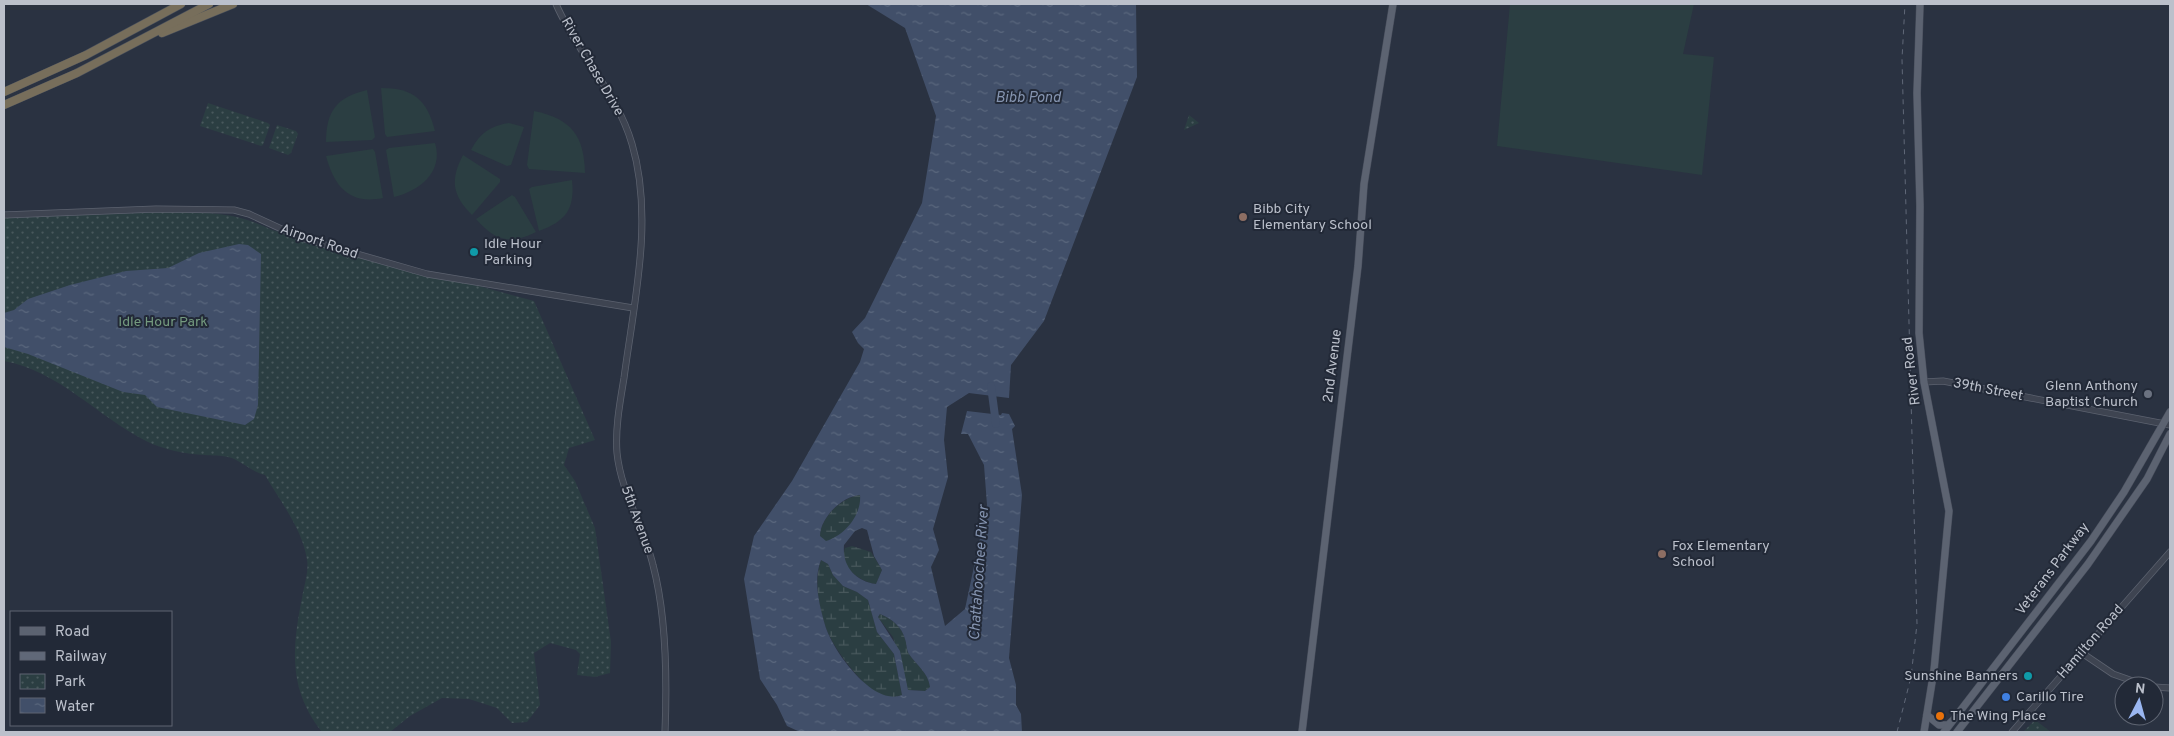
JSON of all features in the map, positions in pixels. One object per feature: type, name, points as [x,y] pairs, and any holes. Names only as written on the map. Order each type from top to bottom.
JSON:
[{"type":"highway","points":[[4,92],[86,55],[181,4]]},
{"type":"highway","points":[[4,105],[77,73],[209,4]]},
{"type":"highway","points":[[143,39],[186,24],[233,4]]},
{"type":"main road","name":"2nd Avenue","points":[[1302,732],[1358,266],[1364,184],[1392,4]]},
{"type":"main road","name":"River Road","points":[[1920,4],[1917,93],[1920,206],[1919,333],[1924,382],[1949,511],[1934,670],[1924,732]]},
{"type":"main road","name":"Veterans Parkway","points":[[1944,732],[2091,541],[2167,424],[2170,412]]},
{"type":"main road","name":"Veterans Parkway","points":[[1956,732],[2088,564],[2146,479],[2170,434]]},
{"type":"main road","points":[[1927,715],[1939,725],[1948,725],[1954,720]]},
{"type":"street","name":"River Chase Drive","points":[[556,4],[571,34],[617,107],[632,143],[640,173],[643,204],[642,236],[633,308]]},
{"type":"street","name":"Airport Road","points":[[4,215],[156,209],[234,210],[249,214],[301,238],[427,274],[633,308]]},
{"type":"street","name":"5th Avenue","points":[[633,308],[618,417],[617,449],[622,480],[646,538],[654,568],[662,630],[665,732]]},
{"type":"street","name":"39th Street","points":[[1924,382],[1943,381],[2167,424]]},
{"type":"street","name":"Hamilton Road","points":[[2012,732],[2170,552]]},
{"type":"street","points":[[2082,653],[2119,676]]},
{"type":"green space","points":[[1510,4],[1694,4],[1683,54],[1714,57],[1702,175],[1497,146]]},
{"type":"green space","points":[[381,88],[402,90],[417,98],[428,111],[435,131],[387,137],[385,134]]},
{"type":"green space","points":[[367,90],[375,137],[372,140],[326,142],[328,122],[335,107],[348,97]]},
{"type":"green space","points":[[208,103],[268,123],[270,125],[263,145],[261,146],[200,126]]},
{"type":"green space","points":[[534,111],[558,119],[567,124],[573,131],[582,149],[585,173],[529,169],[527,165]]},
{"type":"green space","points":[[1189,115],[1199,123],[1184,130]]},
{"type":"green space","points":[[509,123],[524,127],[511,165],[507,166],[471,150],[486,131]]},
{"type":"green space","points":[[277,125],[296,131],[298,134],[291,153],[288,155],[269,148]]},
{"type":"green space","points":[[435,143],[436,163],[427,179],[412,190],[394,197],[386,150],[389,148]]},
{"type":"green space","points":[[373,149],[383,198],[361,199],[352,196],[345,191],[333,176],[326,156]]},
{"type":"green space","points":[[463,155],[500,179],[500,182],[472,215],[460,201],[455,187],[456,172]]},
{"type":"green space","points":[[572,180],[572,199],[567,213],[556,223],[539,231],[529,189]]},
{"type":"green space","points":[[512,195],[536,232],[518,239],[503,239],[490,232],[476,219]]},
{"type":"green space","name":"Idle Hour Park","points":[[166,212],[208,213],[233,216],[272,230],[534,301],[595,440],[569,448],[564,465],[575,481],[595,528],[611,642],[610,673],[595,677],[577,675],[580,654],[576,650],[550,643],[534,653],[540,705],[527,722],[512,723],[497,708],[469,699],[442,698],[410,716],[390,732],[322,732],[303,700],[296,668],[296,634],[307,569],[305,549],[296,527],[265,475],[228,457],[182,453],[146,441],[128,431],[60,384],[24,366],[4,361],[4,218]]},
{"type":"green space","points":[[860,495],[858,510],[851,524],[840,535],[826,542],[820,536],[821,529],[828,516],[839,504]]},
{"type":"green space","points":[[852,546],[871,552],[882,570],[876,584],[858,577],[848,567],[844,555],[845,548]]},
{"type":"green space","points":[[821,560],[828,564],[833,575],[843,586],[857,592],[868,600],[877,632],[894,654],[902,695],[895,697],[883,696],[867,685],[849,666],[828,633],[820,609],[817,584]]},
{"type":"green space","points":[[880,614],[899,627],[904,635],[909,654],[925,673],[929,682],[930,687],[925,691],[908,690],[893,637],[878,617]]},
{"type":"green space","points":[[2035,720],[2051,732],[2023,732]]},
{"type":"water","points":[[866,4],[1136,4],[1137,77],[1044,321],[1011,365],[1009,398],[969,393],[947,407],[944,440],[948,477],[933,529],[939,550],[931,567],[945,626],[965,609],[987,505],[984,465],[968,434],[961,434],[967,411],[1001,415],[1002,413],[1009,414],[1015,426],[1012,429],[1022,495],[1009,658],[1016,685],[1016,705],[1021,714],[1022,732],[800,732],[787,726],[777,705],[760,679],[744,579],[754,536],[792,481],[860,362],[864,349],[852,332],[865,318],[922,203],[936,116],[905,28]],"holes":[[[860,495],[860,503],[851,524],[839,535],[826,541],[820,536],[821,529],[828,515],[839,504],[853,496]],[[862,528],[867,530],[874,556],[882,570],[876,584],[856,576],[845,560],[844,545],[855,531]],[[821,560],[828,564],[833,575],[843,586],[857,592],[868,600],[877,632],[894,654],[902,695],[891,696],[879,693],[867,685],[855,674],[836,648],[829,636],[821,609],[817,584]],[[880,614],[888,618],[896,624],[904,635],[909,654],[925,673],[929,682],[930,687],[925,691],[908,690],[900,651],[878,617]]]},
{"type":"water","points":[[239,244],[248,245],[261,254],[258,405],[254,419],[245,425],[157,407],[145,395],[123,392],[28,354],[4,347],[4,313],[14,310],[28,299],[70,285],[126,271],[168,268],[199,253]]},
{"type":"waterway","points":[[991,386],[996,424]]},
{"type":"railway","points":[[1897,732],[1911,677],[1917,624],[1902,59],[1905,4]]},
{"type":"place","name":"Bibb City Elementary School","points":[[1243,217]]},
{"type":"place","name":"Idle Hour Parking","points":[[474,252]]},
{"type":"place","name":"Glenn Anthony Baptist Church","points":[[2148,394]]},
{"type":"place","name":"Fox Elementary School","points":[[1662,554]]},
{"type":"place","name":"Sunshine Banners","points":[[2028,676]]},
{"type":"place","name":"Carillo Tire","points":[[2006,697]]},
{"type":"place","name":"The Wing Place","points":[[1940,716]]},
{"type":"water label","name":"Bibb Pond","points":[[1028,98]]},
{"type":"water label","name":"Chattahoochee River","points":[[980,573]]}]
